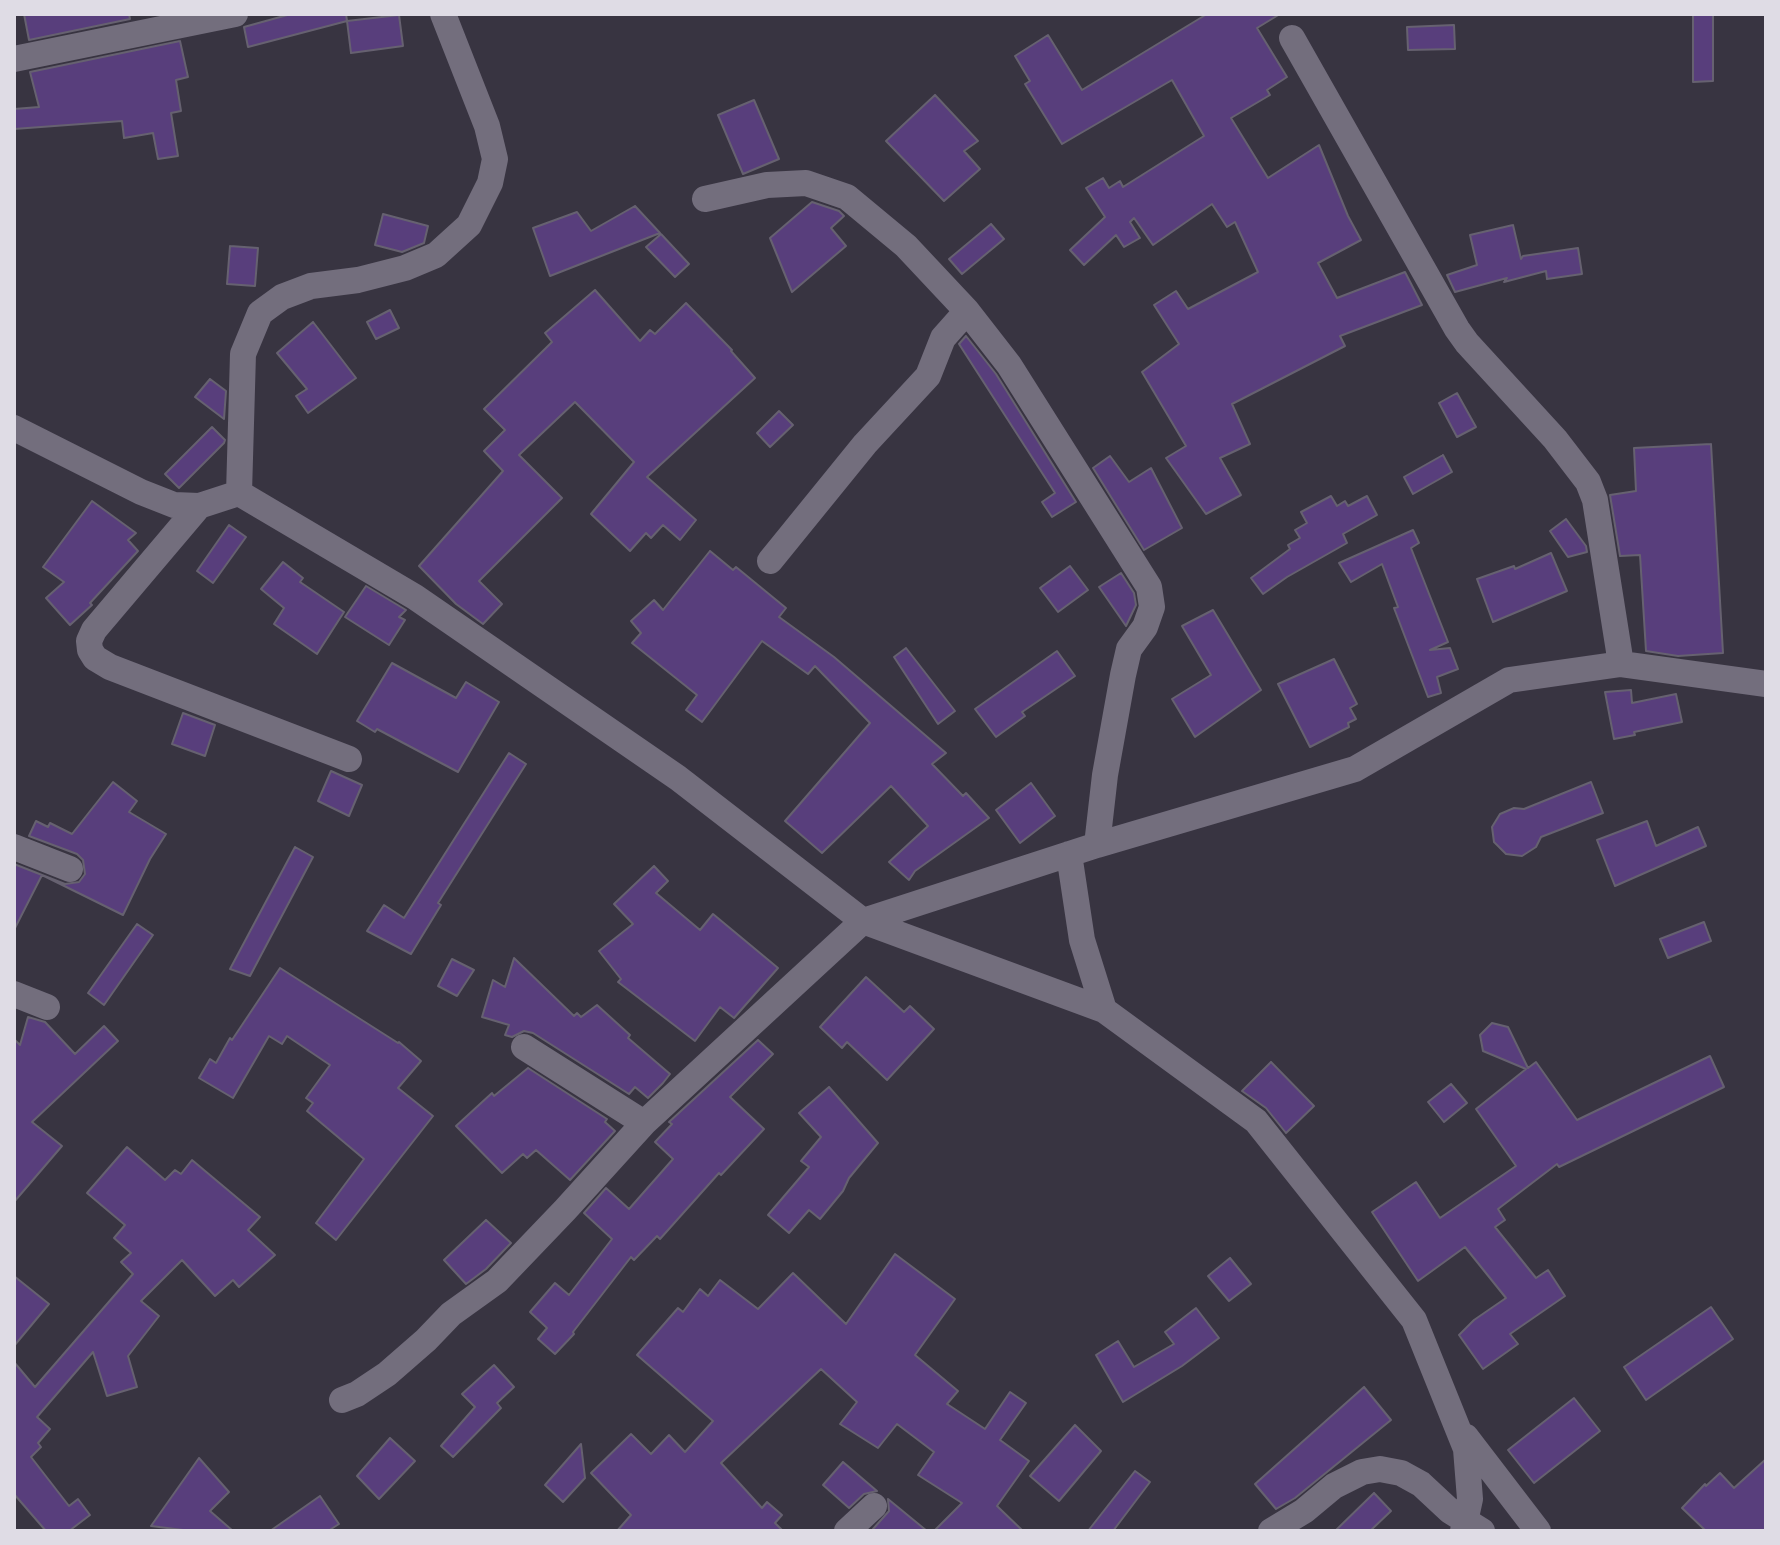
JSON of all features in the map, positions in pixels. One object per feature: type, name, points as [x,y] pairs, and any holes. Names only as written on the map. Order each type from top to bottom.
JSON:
[{"type":"street","points":[[14,59],[235,14]]},
{"type":"street","points":[[239,493],[243,354],[260,313],[282,297],[311,286],[358,280],[405,268],[436,255],[469,225],[490,183],[495,159],[487,126],[443,14]]},
{"type":"street","points":[[1292,38],[1457,329],[1555,439],[1588,482],[1595,500],[1621,664]]},
{"type":"street","points":[[705,199],[767,185],[806,183],[847,197],[906,246],[967,311],[1009,365],[1149,587],[1152,607],[1145,627],[1129,649],[1123,675],[1105,775],[1097,845]]},
{"type":"street","points":[[770,561],[865,444],[928,376],[943,338],[967,311]]},
{"type":"street","points":[[14,428],[141,492],[174,505],[199,506],[239,493],[415,597],[586,714],[678,778],[863,921],[1104,1010],[1256,1121],[1414,1320],[1466,1449],[1470,1528]]},
{"type":"street","points":[[199,506],[94,630],[89,641],[90,650],[95,658],[110,667],[349,759]]},
{"type":"street","points":[[342,1400],[387,1374],[451,1314],[497,1281],[644,1123],[863,921],[1097,845],[1355,769],[1509,680],[1621,664],[1766,684]]},
{"type":"street","points":[[14,847],[70,869]]},
{"type":"street","points":[[1069,854],[1082,940],[1104,1010]]},
{"type":"street","points":[[14,994],[47,1007]]},
{"type":"street","points":[[524,1047],[644,1123]]},
{"type":"street","points":[[1459,1428],[1538,1531]]},
{"type":"street","points":[[1271,1531],[1304,1511],[1334,1486],[1362,1472],[1380,1469],[1401,1473],[1421,1484],[1470,1528]]},
{"type":"street","points":[[847,1531],[874,1506]]},
{"type":"building","points":[[24,14],[129,14],[130,19],[29,40]]},
{"type":"building","points":[[291,14],[346,14],[347,21],[248,47],[244,27]]},
{"type":"building","points":[[1207,14],[1280,14],[1257,28],[1287,77],[1267,90],[1270,95],[1231,118],[1268,178],[1319,145],[1361,240],[1318,263],[1337,298],[1405,272],[1422,305],[1340,336],[1345,346],[1232,404],[1250,444],[1220,458],[1241,495],[1206,514],[1166,458],[1186,446],[1142,372],[1179,344],[1154,305],[1176,291],[1188,309],[1258,272],[1235,222],[1227,227],[1212,204],[1153,245],[1134,218],[1130,222],[1140,238],[1124,247],[1116,235],[1084,265],[1070,250],[1105,217],[1086,188],[1103,178],[1109,188],[1120,181],[1123,187],[1204,136],[1172,80],[1062,144],[1025,84],[1030,81],[1015,56],[1048,35],[1082,90]]},
{"type":"building","points":[[1693,14],[1713,14],[1713,81],[1693,82]]},
{"type":"building","points":[[399,15],[403,46],[351,53],[347,21]]},
{"type":"building","points":[[1454,25],[1455,49],[1408,50],[1407,27]]},
{"type":"building","points":[[180,41],[188,77],[176,80],[181,111],[171,113],[178,156],[158,159],[153,133],[124,138],[122,121],[14,129],[14,109],[39,107],[30,72]]},
{"type":"building","points":[[935,95],[978,141],[964,151],[980,169],[944,201],[886,141]]},
{"type":"building","points":[[754,100],[779,159],[743,174],[718,115]]},
{"type":"building","points":[[812,202],[839,211],[844,216],[831,228],[846,246],[792,292],[770,238]]},
{"type":"building","points":[[635,206],[660,233],[550,276],[533,228],[577,212],[591,231]]},
{"type":"building","points":[[383,214],[428,226],[424,243],[402,252],[375,245]]},
{"type":"building","points":[[991,224],[1004,239],[962,274],[949,259]]},
{"type":"building","points":[[1513,225],[1521,259],[1523,256],[1578,248],[1582,274],[1547,279],[1546,271],[1455,292],[1447,275],[1477,265],[1470,235]]},
{"type":"building","points":[[661,234],[689,264],[675,277],[646,247]]},
{"type":"building","points":[[230,246],[258,248],[255,286],[227,284]]},
{"type":"building","points":[[595,290],[640,341],[650,330],[655,334],[686,303],[755,378],[647,477],[696,520],[680,540],[663,525],[651,538],[646,533],[630,551],[591,514],[634,462],[575,402],[519,455],[562,498],[479,581],[502,604],[483,624],[456,604],[419,566],[503,471],[484,451],[505,430],[484,409],[552,342],[545,333]]},
{"type":"building","points":[[390,310],[399,328],[376,339],[367,322]]},
{"type":"building","points":[[313,322],[356,378],[308,413],[296,396],[307,389],[277,353]]},
{"type":"building","points":[[966,336],[996,374],[1076,502],[1052,517],[1042,502],[1055,493],[959,344]]},
{"type":"building","points":[[210,379],[226,391],[224,419],[195,397]]},
{"type":"building","points":[[1457,393],[1476,427],[1457,437],[1439,403]]},
{"type":"building","points":[[779,411],[793,425],[770,447],[757,433]]},
{"type":"building","points":[[212,427],[225,440],[224,443],[179,488],[165,474]]},
{"type":"building","points":[[1711,444],[1723,653],[1678,656],[1646,651],[1640,555],[1620,556],[1610,495],[1636,491],[1634,448]]},
{"type":"building","points":[[1443,455],[1452,472],[1413,494],[1404,477]]},
{"type":"building","points":[[1110,456],[1129,482],[1151,468],[1182,528],[1144,550],[1093,468]]},
{"type":"building","points":[[1331,496],[1337,506],[1345,501],[1348,506],[1367,496],[1377,515],[1343,534],[1347,543],[1263,594],[1251,578],[1300,538],[1295,530],[1307,523],[1301,512]]},
{"type":"building","points":[[92,501],[136,533],[128,540],[138,551],[90,603],[92,605],[70,625],[46,598],[64,582],[43,567]]},
{"type":"building","points":[[1566,519],[1587,552],[1568,557],[1550,531]]},
{"type":"building","points":[[229,525],[246,537],[213,583],[197,571]]},
{"type":"building","points":[[1413,530],[1419,543],[1411,548],[1448,642],[1430,650],[1450,648],[1458,669],[1437,677],[1441,693],[1428,697],[1394,608],[1398,607],[1382,564],[1351,582],[1339,563]]},
{"type":"building","points":[[710,551],[733,570],[736,567],[786,608],[779,617],[834,657],[946,753],[932,764],[989,818],[915,871],[909,880],[889,862],[928,826],[891,786],[822,853],[785,821],[870,723],[815,666],[808,674],[762,641],[702,722],[686,710],[697,695],[632,643],[641,633],[631,621],[654,600],[663,610]]},
{"type":"building","points":[[1551,553],[1567,591],[1493,622],[1477,579],[1514,566],[1515,569]]},
{"type":"building","points":[[283,562],[303,578],[300,582],[344,612],[317,654],[274,624],[284,608],[261,589]]},
{"type":"building","points":[[1070,566],[1088,590],[1058,612],[1040,588]]},
{"type":"building","points":[[1121,573],[1134,593],[1136,605],[1126,626],[1099,587]]},
{"type":"building","points":[[366,586],[406,610],[399,617],[405,620],[389,645],[345,617]]},
{"type":"building","points":[[1213,610],[1261,690],[1195,737],[1172,699],[1211,675],[1182,626]]},
{"type":"building","points":[[906,648],[955,711],[938,724],[894,657]]},
{"type":"building","points":[[1057,651],[1075,676],[1022,712],[1025,716],[996,737],[975,709]]},
{"type":"building","points":[[1334,659],[1357,704],[1350,708],[1356,719],[1348,723],[1349,727],[1310,747],[1278,684]]},
{"type":"building","points":[[392,663],[456,698],[466,682],[499,702],[458,772],[357,721]]},
{"type":"building","points":[[1631,690],[1632,703],[1676,694],[1682,722],[1614,739],[1605,692]]},
{"type":"building","points":[[183,713],[215,725],[205,756],[172,744]]},
{"type":"building","points":[[509,753],[526,764],[438,903],[441,905],[411,954],[367,931],[384,905],[404,918]]},
{"type":"building","points":[[331,771],[362,785],[349,816],[318,801]]},
{"type":"building","points":[[113,782],[137,801],[129,812],[166,834],[150,859],[123,915],[42,875],[14,930],[14,864],[65,884],[79,882],[85,874],[83,860],[77,854],[29,836],[36,821],[48,827],[50,823],[72,834]]},
{"type":"building","points":[[1591,782],[1603,813],[1541,837],[1536,847],[1522,856],[1506,854],[1494,842],[1492,827],[1500,814],[1514,808],[1524,809]]},
{"type":"building","points":[[1031,783],[1055,816],[1020,843],[996,810]]},
{"type":"building","points":[[1647,821],[1656,846],[1698,827],[1706,846],[1615,886],[1597,840]]},
{"type":"building","points":[[295,847],[313,857],[250,976],[230,969]]},
{"type":"building","points":[[654,866],[668,881],[656,893],[700,930],[713,914],[778,968],[734,1018],[720,1007],[695,1041],[618,982],[621,979],[599,951],[633,924],[614,904]]},
{"type":"building","points":[[1704,922],[1711,941],[1668,958],[1660,939]]},
{"type":"building","points":[[137,924],[153,935],[104,1005],[88,993]]},
{"type":"building","points":[[514,958],[574,1016],[577,1013],[581,1017],[597,1005],[630,1035],[628,1038],[670,1074],[663,1083],[648,1098],[635,1087],[629,1094],[533,1033],[524,1031],[512,1037],[505,1035],[509,1025],[482,1017],[493,980],[505,987]]},
{"type":"building","points":[[452,959],[474,970],[457,996],[438,986]]},
{"type":"building","points":[[280,968],[399,1042],[421,1061],[398,1088],[433,1116],[336,1240],[316,1223],[364,1159],[307,1111],[313,1103],[306,1098],[330,1065],[287,1036],[282,1044],[269,1036],[233,1098],[199,1078],[210,1059],[216,1063]]},
{"type":"building","points":[[866,977],[904,1012],[910,1006],[934,1029],[887,1080],[847,1042],[842,1048],[820,1027]]},
{"type":"building","points":[[28,1017],[45,1022],[75,1054],[104,1026],[118,1041],[32,1122],[62,1146],[14,1202],[14,1039],[20,1045]]},
{"type":"building","points":[[1492,1023],[1508,1027],[1528,1068],[1536,1062],[1577,1120],[1710,1056],[1724,1087],[1559,1167],[1557,1164],[1498,1209],[1505,1220],[1495,1227],[1536,1278],[1548,1270],[1565,1296],[1510,1334],[1518,1344],[1483,1369],[1459,1335],[1474,1320],[1506,1298],[1465,1247],[1418,1281],[1372,1212],[1416,1182],[1440,1218],[1516,1166],[1476,1109],[1526,1069],[1483,1051],[1480,1035]]},
{"type":"building","points":[[758,1040],[773,1054],[730,1097],[764,1129],[721,1175],[719,1173],[660,1239],[657,1236],[634,1260],[631,1257],[574,1334],[555,1354],[538,1339],[547,1328],[530,1312],[555,1283],[569,1295],[612,1239],[584,1213],[606,1188],[629,1209],[673,1159],[655,1142],[672,1124],[669,1122]]},
{"type":"building","points":[[1271,1062],[1314,1106],[1286,1133],[1266,1108],[1242,1091]]},
{"type":"building","points":[[528,1068],[607,1119],[605,1122],[615,1131],[570,1180],[536,1150],[527,1158],[523,1154],[502,1173],[456,1126],[492,1093],[494,1096]]},
{"type":"building","points":[[1451,1084],[1467,1103],[1444,1122],[1428,1102]]},
{"type":"building","points":[[829,1087],[878,1143],[820,1219],[809,1210],[789,1233],[768,1215],[809,1167],[801,1161],[821,1137],[799,1113]]},
{"type":"building","points":[[127,1147],[165,1180],[175,1170],[181,1174],[192,1160],[260,1217],[248,1230],[275,1255],[239,1287],[233,1280],[215,1296],[182,1260],[141,1301],[159,1316],[128,1356],[137,1387],[107,1396],[93,1352],[37,1417],[50,1429],[38,1443],[41,1447],[31,1457],[69,1506],[78,1499],[90,1515],[69,1531],[46,1531],[14,1494],[14,1362],[35,1387],[133,1274],[121,1262],[131,1253],[114,1238],[125,1225],[87,1193]]},
{"type":"building","points":[[486,1220],[511,1243],[466,1284],[444,1260]]},
{"type":"building","points":[[895,1254],[955,1299],[915,1355],[958,1391],[947,1404],[985,1429],[1010,1392],[1026,1403],[1000,1440],[1029,1461],[997,1506],[1023,1531],[934,1531],[962,1503],[918,1475],[934,1452],[897,1424],[878,1448],[840,1424],[857,1402],[821,1369],[721,1463],[762,1508],[767,1502],[782,1515],[775,1523],[783,1531],[617,1531],[631,1515],[591,1473],[631,1434],[651,1454],[669,1435],[685,1452],[713,1421],[637,1355],[678,1308],[683,1312],[700,1289],[708,1296],[720,1280],[758,1309],[793,1273],[846,1324]]},
{"type":"building","points":[[1230,1258],[1251,1284],[1229,1301],[1208,1276]]},
{"type":"building","points":[[14,1276],[49,1304],[14,1346]]},
{"type":"building","points":[[1711,1307],[1733,1339],[1646,1400],[1624,1367]]},
{"type":"building","points":[[1196,1308],[1219,1338],[1182,1366],[1123,1402],[1096,1355],[1118,1341],[1134,1367],[1174,1344],[1165,1332]]},
{"type":"building","points":[[494,1365],[514,1387],[497,1403],[501,1408],[453,1457],[441,1446],[475,1407],[462,1394]]},
{"type":"building","points":[[1364,1387],[1391,1420],[1295,1498],[1276,1509],[1255,1484]]},
{"type":"building","points":[[1574,1398],[1600,1431],[1534,1483],[1508,1450]]},
{"type":"building","points":[[1075,1425],[1101,1451],[1059,1501],[1030,1476]]},
{"type":"building","points":[[390,1438],[415,1461],[379,1499],[357,1476]]},
{"type":"building","points":[[581,1444],[585,1478],[563,1502],[545,1485]]},
{"type":"building","points":[[199,1458],[229,1492],[210,1511],[233,1531],[191,1531],[151,1526]]},
{"type":"building","points":[[1766,1459],[1766,1531],[1706,1531],[1682,1508],[1720,1473],[1734,1488]]},
{"type":"building","points":[[843,1462],[877,1491],[864,1494],[849,1508],[823,1485]]},
{"type":"building","points":[[1135,1471],[1150,1482],[1113,1531],[1088,1531]]},
{"type":"building","points":[[1374,1493],[1391,1511],[1370,1531],[1335,1531]]},
{"type":"building","points":[[320,1496],[339,1524],[328,1531],[270,1531]]},
{"type":"building","points":[[888,1499],[927,1531],[875,1531],[873,1529],[889,1511]]}]
